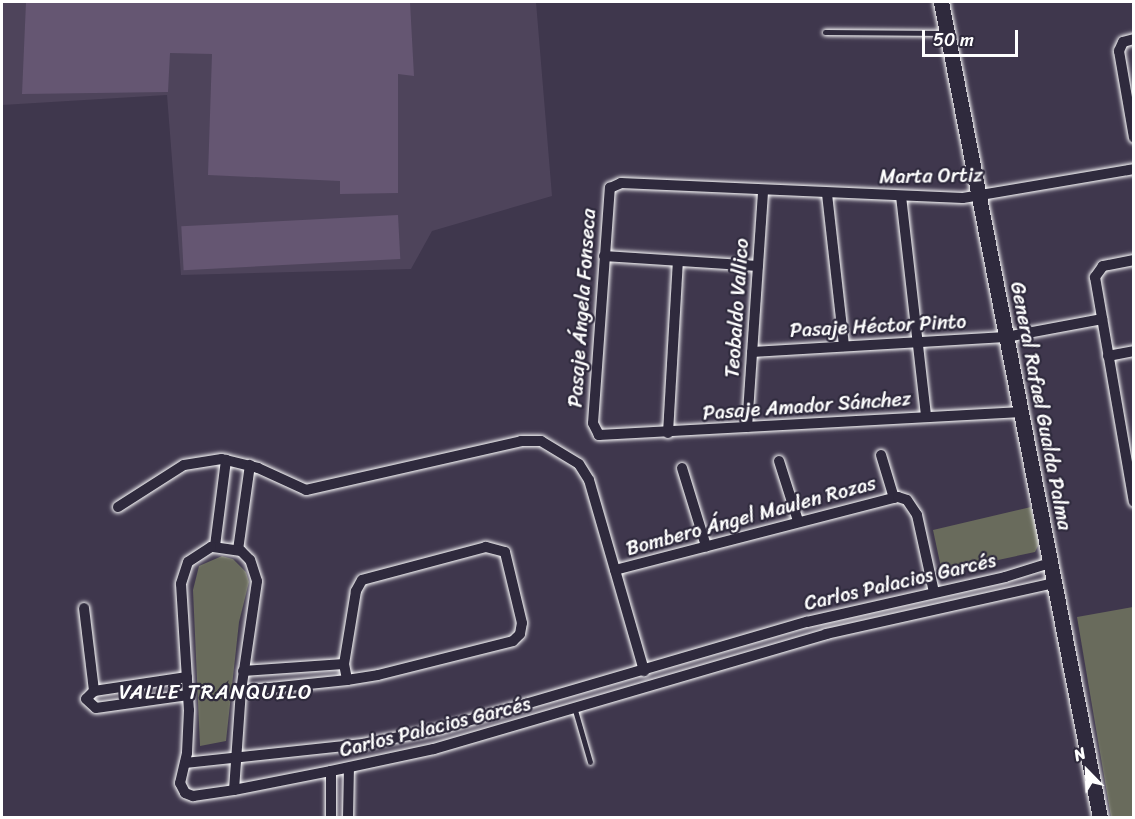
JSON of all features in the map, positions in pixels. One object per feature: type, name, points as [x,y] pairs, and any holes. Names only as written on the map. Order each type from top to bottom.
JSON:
[{"type":"main road","name":"General Rafael Gualda Palma","points":[[941,2],[1100,818]]},
{"type":"street","points":[[1134,39],[1123,42],[1119,51],[1134,138]]},
{"type":"street","name":"Marta Ortiz","points":[[612,186],[621,183],[763,192],[978,196],[1134,168]]},
{"type":"street","name":"Pasaje Ángela Fonseca","points":[[596,433],[593,423],[608,194],[612,186]]},
{"type":"street","name":"Teobaldo Vallico","points":[[747,427],[763,192]]},
{"type":"street","points":[[827,194],[844,346]]},
{"type":"street","points":[[902,196],[926,417]]},
{"type":"street","points":[[604,256],[758,266]]},
{"type":"street","points":[[1134,260],[1106,264],[1097,271],[1095,281],[1134,502]]},
{"type":"street","points":[[668,433],[678,261]]},
{"type":"street","name":"Pasaje Héctor Pinto","points":[[752,352],[1006,337],[1102,319]]},
{"type":"street","points":[[1108,356],[1134,351]]},
{"type":"street","name":"Pasaje Amador Sánchez","points":[[596,433],[605,437],[1022,412]]},
{"type":"street","points":[[118,507],[184,465],[226,460],[250,465],[306,490],[521,441],[541,441],[579,464],[589,480],[644,671]]},
{"type":"street","points":[[881,455],[894,498]]},
{"type":"street","points":[[215,546],[226,460]]},
{"type":"street","points":[[779,461],[798,521]]},
{"type":"street","points":[[238,550],[250,465]]},
{"type":"street","points":[[682,468],[706,546]]},
{"type":"street","name":"Bombero Ángel Maulen Rozas","points":[[615,570],[894,498],[907,500],[917,515],[933,592]]},
{"type":"street","points":[[185,763],[188,695],[182,577],[194,556],[215,546],[238,550],[250,560],[257,580],[243,672],[234,756],[234,790]]},
{"type":"street","points":[[241,691],[347,680],[449,659],[516,639],[522,623],[506,554],[497,548],[486,547],[362,580],[356,591],[344,664],[347,680]]},
{"type":"street","name":"Carlos Palacios Garcés","points":[[1050,563],[1005,578],[818,619],[485,718],[402,738],[185,763],[180,783],[182,790],[193,796],[349,768],[575,710],[826,634],[1054,583]]},
{"type":"street","points":[[84,608],[94,691],[86,702],[96,708],[188,695]]},
{"type":"street","points":[[690,657],[694,674]]},
{"type":"street","points":[[243,672],[344,664]]},
{"type":"street","points":[[94,691],[187,677]]},
{"type":"street","points":[[348,818],[349,768]]},
{"type":"street","points":[[331,771],[331,818]]},
{"type":"lane","points":[[825,32],[948,33]]},
{"type":"lane","points":[[575,710],[590,762]]},
{"type":"shaded area","points":[[2,2],[536,2],[552,196],[432,231],[411,269],[181,275],[167,95],[2,105]]},
{"type":"green space","points":[[1031,507],[1039,544],[1035,552],[942,572],[933,530]]},
{"type":"green space","points":[[222,556],[233,559],[246,572],[249,582],[239,622],[226,741],[200,746],[193,590],[199,566]]},
{"type":"green space","points":[[1133,607],[1133,817],[1111,817],[1077,617]]},
{"type":"building","points":[[26,2],[410,2],[414,76],[398,74],[398,193],[340,194],[340,181],[208,175],[212,54],[170,53],[168,92],[22,94]]},
{"type":"building","points":[[398,215],[400,259],[184,270],[181,226]]},
{"type":"district","name":"VALLE TRANQUILO","points":[[216,692]]}]
